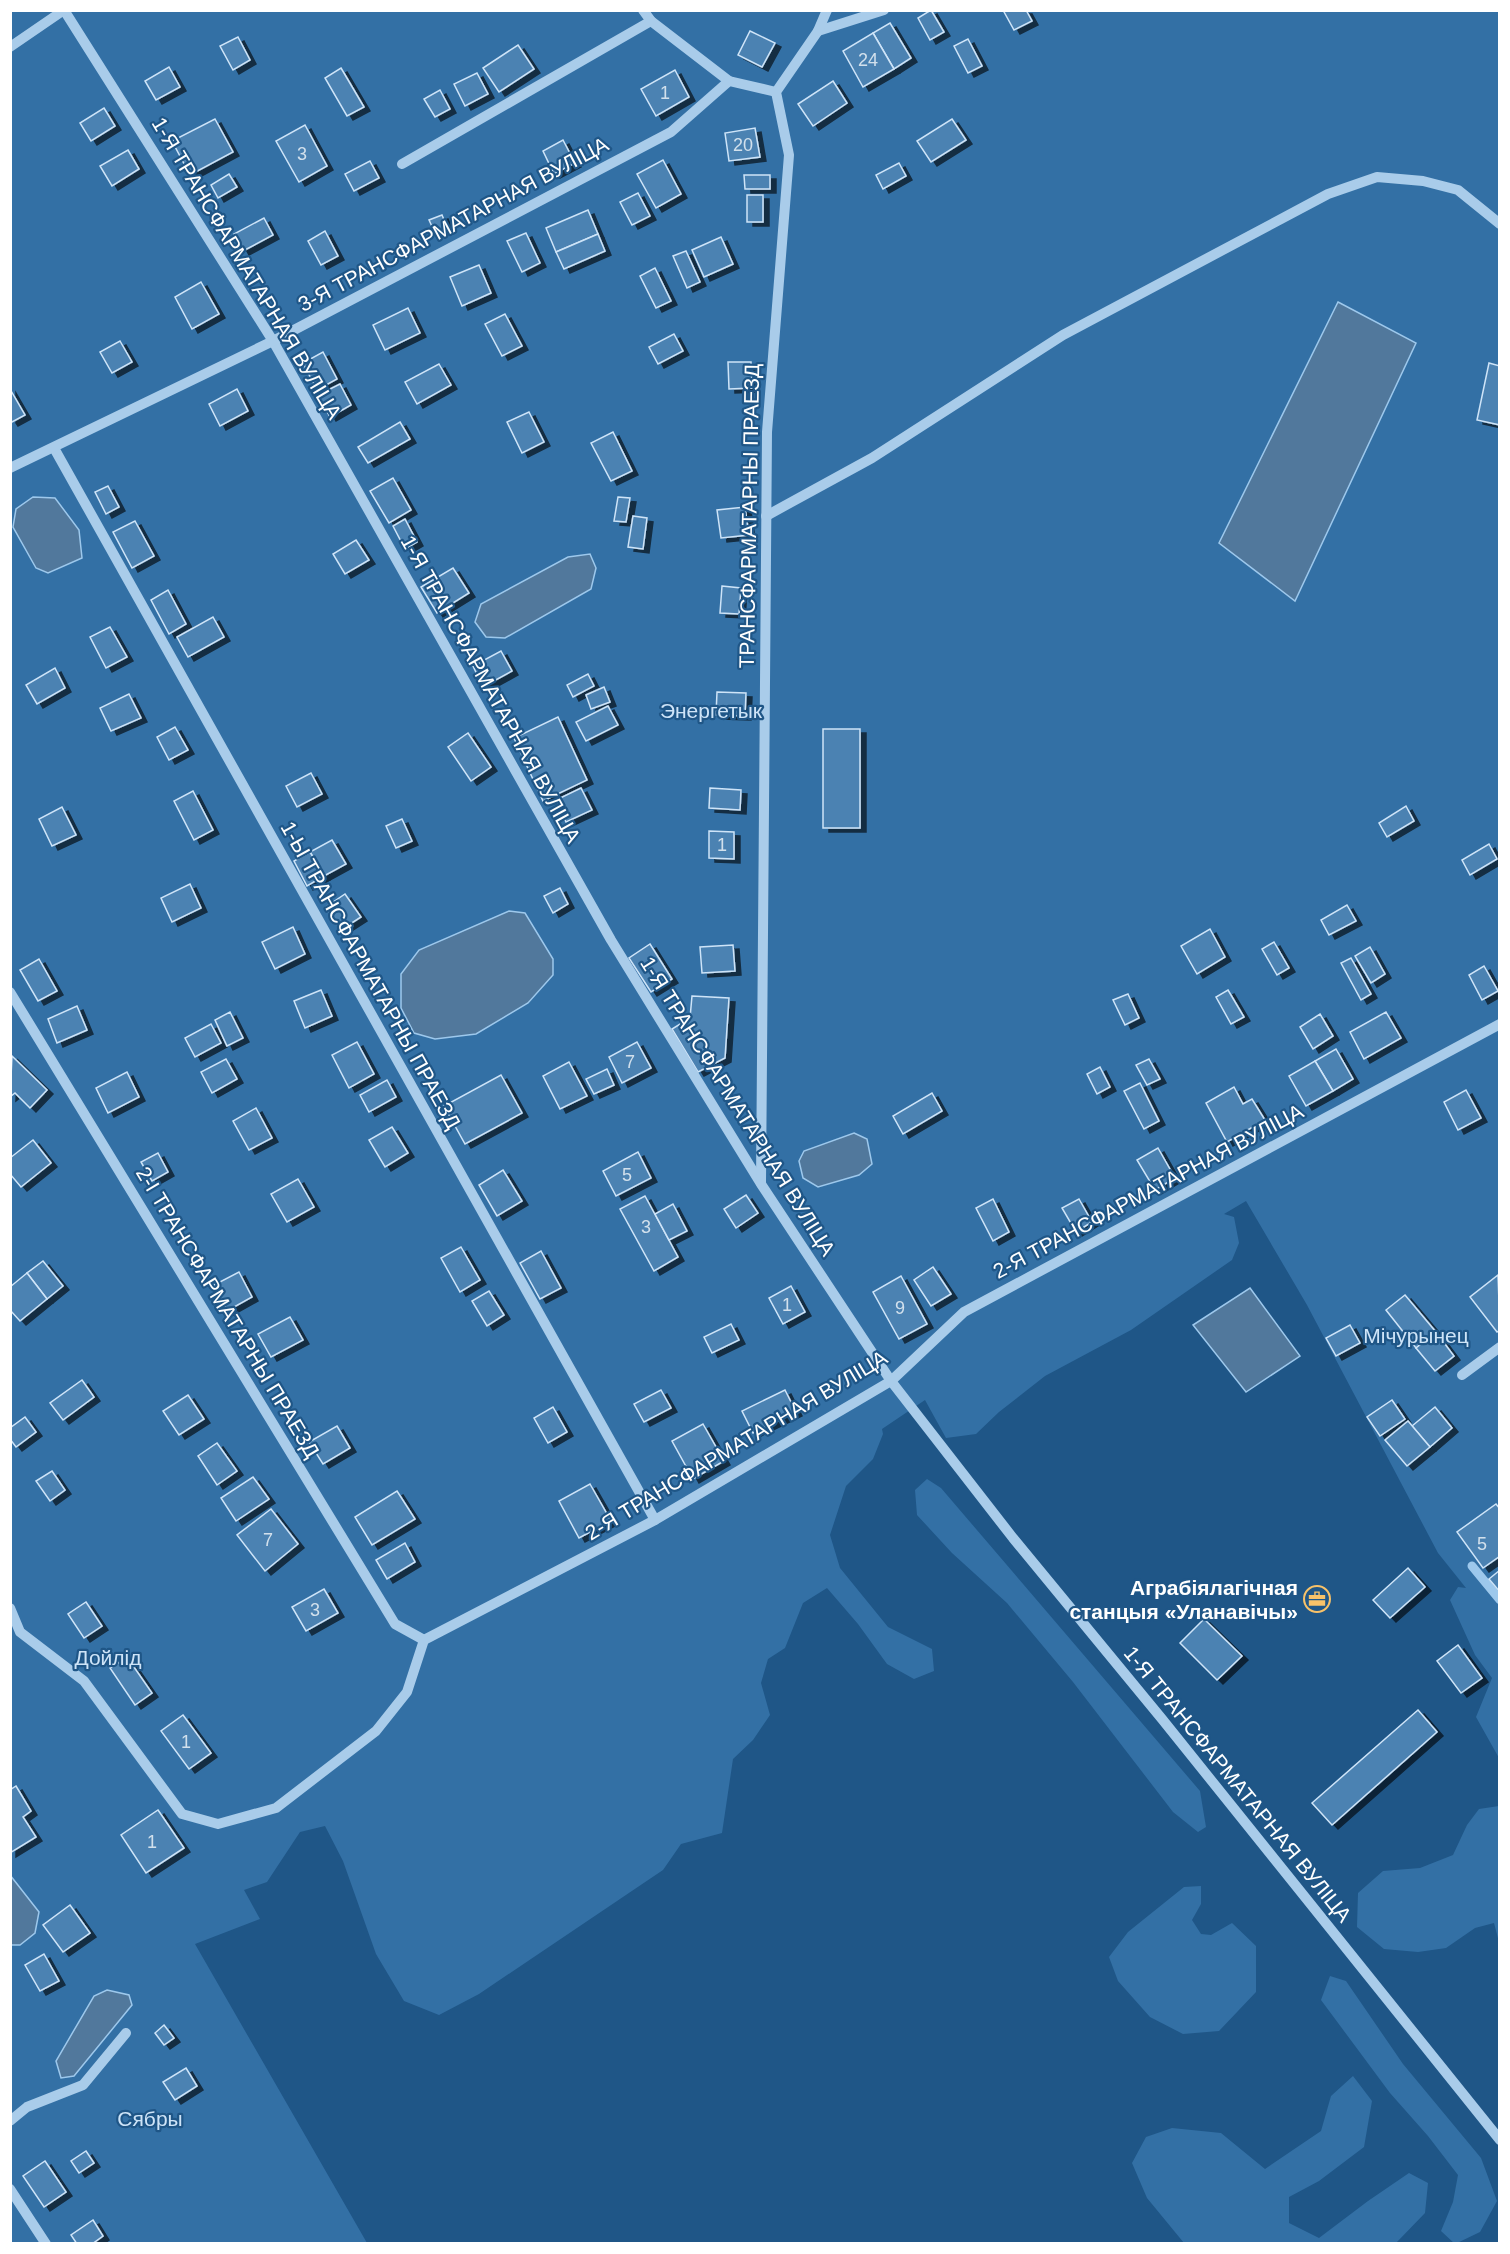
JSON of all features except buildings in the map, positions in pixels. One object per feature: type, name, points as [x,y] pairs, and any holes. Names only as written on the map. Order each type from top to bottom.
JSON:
[{"type":"lane","points":[[10,47],[64,10]]},
{"type":"lane","name":"1-Я ТРАНСФАРМАТАРНАЯ ВУЛІЦА","points":[[64,10],[273,341],[611,940],[760,1184],[891,1381],[1013,1538],[1162,1719],[1500,2140]]},
{"type":"lane","points":[[644,10],[651,21],[729,81],[776,92],[818,31],[827,10]]},
{"type":"lane","points":[[818,31],[884,10]]},
{"type":"lane","points":[[402,164],[651,21]]},
{"type":"lane","name":"3-Я ТРАНСФАРМАТАРНАЯ ВУЛІЦА","points":[[10,468],[273,341],[671,132],[729,81]]},
{"type":"lane","name":"ТРАНСФАРМАТАРНЫ ПРАЕЗД","points":[[760,1184],[767,432],[789,156],[776,92]]},
{"type":"lane","points":[[766,516],[872,458],[1063,334],[1328,194],[1377,177],[1423,181],[1458,190],[1500,225]]},
{"type":"lane","name":"1-Ы ТРАНСФАРМАТАРНЫ ПРАЕЗД","points":[[54,448],[655,1520]]},
{"type":"lane","name":"2-І ТРАНСФАРМАТАРНЫ ПРАЕЗД","points":[[10,992],[395,1624],[424,1640]]},
{"type":"lane","name":"2-Я ТРАНСФАРМАТАРНАЯ ВУЛІЦА","points":[[424,1640],[655,1520],[891,1381],[964,1312],[1500,1024]]},
{"type":"lane","points":[[1462,1375],[1500,1347]]},
{"type":"lane","points":[[10,1608],[20,1632],[84,1682],[182,1814],[218,1824],[276,1808],[376,1731],[407,1692],[424,1640]]},
{"type":"lane","points":[[10,2121],[27,2107],[83,2085],[126,2033]]},
{"type":"lane","points":[[10,2189],[46,2244]]},
{"type":"green space","name":"Энергетык","points":[[11,11],[1499,11],[1499,1758],[1476,1717],[1492,1678],[1475,1655],[1450,1600],[1458,1587],[1466,1588],[1438,1553],[1307,1305],[1246,1201],[1224,1214],[1234,1217],[1239,1243],[1232,1260],[1131,1330],[1045,1376],[999,1412],[976,1434],[946,1438],[925,1400],[882,1429],[883,1434],[873,1459],[846,1486],[830,1535],[840,1568],[888,1627],[932,1649],[934,1671],[914,1679],[887,1664],[858,1624],[827,1588],[803,1603],[785,1648],[768,1659],[761,1683],[770,1715],[753,1740],[733,1759],[722,1833],[681,1844],[663,1870],[479,1994],[439,2015],[404,2001],[376,1954],[343,1861],[325,1826],[300,1832],[267,1882],[244,1890],[260,1919],[195,1944],[367,2243],[11,2244]]},
{"type":"green space","points":[[927,1479],[941,1488],[1200,1791],[1206,1827],[1198,1832],[1173,1812],[1073,1682],[1007,1603],[952,1553],[917,1515],[915,1490]]},
{"type":"green space","points":[[1499,1806],[1499,1942],[1494,1923],[1475,1928],[1446,1948],[1418,1952],[1384,1949],[1357,1927],[1358,1893],[1383,1871],[1420,1868],[1453,1855],[1467,1825],[1479,1809]]},
{"type":"green space","points":[[1201,1886],[1201,1904],[1192,1920],[1201,1934],[1211,1935],[1232,1923],[1256,1946],[1256,1992],[1219,2031],[1183,2034],[1150,2017],[1118,1981],[1109,1957],[1128,1932],[1184,1887]]},
{"type":"green space","points":[[1330,1976],[1346,1981],[1403,2064],[1481,2158],[1497,2201],[1480,2232],[1455,2244],[1441,2231],[1453,2202],[1458,2175],[1428,2136],[1390,2093],[1321,2000]]},
{"type":"green space","points":[[1353,2076],[1372,2101],[1364,2147],[1319,2181],[1289,2197],[1289,2223],[1319,2238],[1409,2173],[1428,2183],[1425,2213],[1396,2243],[1184,2243],[1147,2198],[1132,2163],[1146,2137],[1172,2128],[1221,2133],[1265,2169],[1321,2131],[1331,2096]]},
{"type":"shaded area","points":[[1338,302],[1416,343],[1295,601],[1219,543]]},
{"type":"shaded area","points":[[33,497],[55,498],[79,530],[82,558],[48,573],[36,568],[13,527],[16,509]]},
{"type":"shaded area","points":[[590,554],[596,568],[591,589],[505,638],[486,637],[475,622],[481,604],[568,557]]},
{"type":"shaded area","points":[[509,911],[525,913],[553,959],[553,975],[528,1003],[476,1034],[435,1039],[414,1033],[401,1008],[401,974],[419,950]]},
{"type":"shaded area","points":[[854,1133],[867,1139],[872,1164],[859,1175],[818,1187],[803,1178],[799,1161],[804,1151]]},
{"type":"shaded area","points":[[1250,1288],[1300,1356],[1246,1392],[1193,1325]]},
{"type":"shaded area","points":[[10,1875],[39,1912],[35,1933],[20,1945],[11,1945]]},
{"type":"shaded area","points":[[107,1990],[129,1995],[132,2005],[74,2076],[61,2078],[56,2061],[94,1996]]},
{"type":"waterway","points":[[1472,1566],[1500,1600]]},
{"type":"place","name":"Аграбіялагічная станцыя «Уланавічы»","points":[[1317,1599]]},
{"type":"park label","name":"Мічурынец","points":[[1416,1335]]},
{"type":"park label","name":"Дойлід","points":[[108,1657]]},
{"type":"park label","name":"Сябры","points":[[150,2118]]}]
